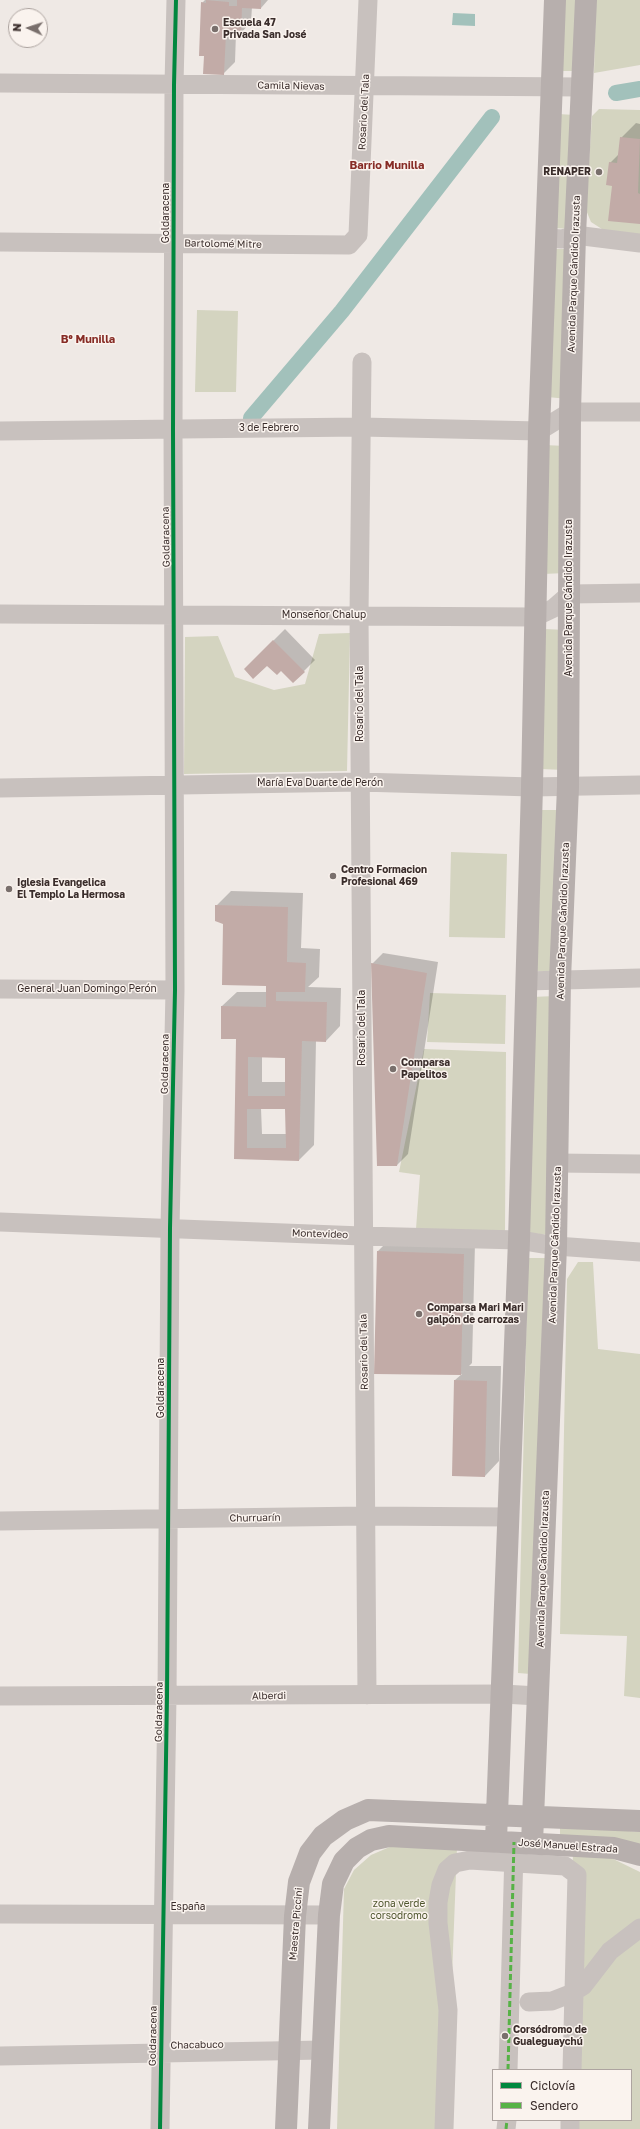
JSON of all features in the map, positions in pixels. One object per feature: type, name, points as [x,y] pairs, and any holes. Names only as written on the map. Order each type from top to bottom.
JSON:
[{"type":"main road","points":[[514,1847],[498,1816],[519,1240],[532,788],[539,431],[553,88],[555,0]]},
{"type":"main road","name":"Avenida Parque Cándido Irazusta","points":[[514,1847],[533,1818],[556,1246],[560,979],[568,787],[570,412],[575,235],[586,0]]},
{"type":"main road","name":"Maestra Piccini","points":[[286,2129],[295,1916],[300,1882],[310,1853],[323,1836],[345,1820],[368,1810],[533,1818]]},
{"type":"main road","points":[[533,1818],[640,1822]]},
{"type":"main road","points":[[319,2129],[329,1915],[333,1884],[344,1861],[357,1848],[371,1840],[389,1836],[514,1847]]},
{"type":"main road","name":"José Manuel Estrada","points":[[514,1847],[614,1848],[640,1855]]},
{"type":"street","name":"Goldaracena","points":[[160,2129],[169,1519],[170,1228],[175,990],[175,614],[173,429],[174,84],[176,0]]},
{"type":"street","name":"Rosario del Tala","points":[[349,245],[358,234],[368,0]]},
{"type":"street","name":"Camila Nievas","points":[[0,83],[553,88],[583,87]]},
{"type":"street","points":[[547,238],[562,239],[575,235],[640,243]]},
{"type":"street","name":"Bartolomé Mitre","points":[[0,242],[349,245]]},
{"type":"street","name":"Rosario del Tala","points":[[362,362],[359,615],[362,1236],[367,1695]]},
{"type":"street","points":[[539,431],[570,412],[640,412]]},
{"type":"street","name":"3 de Febrero","points":[[0,431],[361,427],[539,431]]},
{"type":"street","points":[[570,594],[640,593]]},
{"type":"street","name":"Monseñor Chalup","points":[[0,614],[535,617],[554,608],[570,594]]},
{"type":"street","name":"María Eva Duarte de Perón","points":[[0,788],[360,782],[532,788],[640,785]]},
{"type":"street","points":[[526,981],[640,978]]},
{"type":"street","name":"General Juan Domingo Perón","points":[[0,989],[175,990]]},
{"type":"street","points":[[557,1163],[640,1164]]},
{"type":"street","name":"Montevideo","points":[[0,1222],[362,1236],[519,1240],[556,1246],[640,1252]]},
{"type":"street","name":"Churruarín","points":[[0,1520],[365,1516],[509,1517]]},
{"type":"street","name":"Alberdi","points":[[0,1696],[167,1697],[502,1694],[538,1696]]},
{"type":"street","points":[[508,2069],[514,1847]]},
{"type":"street","points":[[444,2129],[448,2010],[438,1923],[441,1885],[447,1870],[455,1863],[514,1847],[564,1866],[577,1875],[572,2069]]},
{"type":"street","name":"España","points":[[0,1914],[329,1915]]},
{"type":"street","points":[[529,2002],[552,2000],[574,1992],[583,1986],[610,1952],[640,1928]]},
{"type":"street","name":"Chacabuco","points":[[0,2056],[323,2050]]},
{"type":"green space","points":[[560,0],[581,0],[579,71],[558,71]]},
{"type":"green space","points":[[596,0],[640,0],[640,65],[594,73]]},
{"type":"green space","points":[[599,109],[640,110],[640,235],[605,231],[591,222],[586,210],[592,116]]},
{"type":"green space","points":[[558,114],[575,115],[572,229],[553,228]]},
{"type":"green space","points":[[552,249],[571,249],[569,399],[547,397]]},
{"type":"green space","points":[[197,310],[238,311],[236,392],[195,392]]},
{"type":"green space","points":[[543,445],[567,446],[566,573],[543,574]]},
{"type":"green space","points":[[544,629],[566,630],[565,770],[540,769]]},
{"type":"green space","points":[[350,633],[347,771],[184,774],[185,637],[218,636],[235,677],[274,690],[305,684],[319,634]]},
{"type":"green space","points":[[541,810],[562,810],[555,972],[534,971]]},
{"type":"green space","points":[[451,852],[507,854],[505,938],[449,937]]},
{"type":"green space","points":[[430,993],[506,995],[505,1044],[427,1042]]},
{"type":"green space","points":[[555,996],[550,1235],[529,1233],[532,997]]},
{"type":"green space","points":[[424,1049],[506,1052],[505,1232],[416,1229],[420,1175],[399,1172]]},
{"type":"green space","points":[[528,1258],[550,1258],[543,1675],[518,1673]]},
{"type":"green space","points":[[578,1262],[593,1262],[598,1349],[640,1354],[640,1698],[624,1696],[627,1636],[560,1634],[567,1279]]},
{"type":"green space","points":[[560,1825],[640,1832],[640,1847],[560,1835]]},
{"type":"green space","name":"zona verde corsodromo","points":[[392,1846],[457,1848],[446,2129],[337,2129],[344,1889],[354,1870],[371,1855]]},
{"type":"green space","points":[[573,1852],[601,1853],[640,1872],[640,2129],[565,2129],[565,2121],[632,2121],[632,2069],[567,2069]]},
{"type":"water","points":[[453,13],[475,14],[475,26],[452,25]]},
{"type":"building","points":[[206,0],[229,2],[229,6],[237,6],[237,0],[261,0],[261,9],[242,8],[241,35],[226,34],[224,75],[203,74],[204,56],[199,56],[201,2],[206,3]]},
{"type":"building","points":[[620,137],[640,139],[638,193],[640,194],[640,224],[608,221],[612,186],[606,185],[609,162],[617,163]]},
{"type":"building","points":[[273,640],[305,672],[293,683],[281,671],[277,675],[267,666],[253,679],[244,669]]},
{"type":"building","points":[[215,905],[288,907],[287,962],[306,963],[305,992],[276,992],[276,1001],[327,1002],[326,1042],[302,1041],[299,1161],[234,1159],[236,1039],[221,1039],[221,1006],[266,1007],[266,986],[222,985],[223,924],[215,921]],"holes":[[[248,1057],[285,1058],[285,1096],[248,1096]],[[247,1109],[285,1109],[286,1148],[247,1148]]]},
{"type":"building","name":"Comparsa Papelitos","points":[[371,963],[427,973],[397,1166],[377,1166]]},
{"type":"building","name":"Comparsa Mari Mari galpón de carrozas","points":[[377,1251],[464,1254],[461,1375],[374,1374]]},
{"type":"building","points":[[454,1380],[487,1381],[485,1477],[452,1476]]},
{"type":"waterway","points":[[616,93],[640,89]]},
{"type":"waterway","points":[[251,418],[342,311],[492,117]]},
{"type":"marked path","points":[[508,2069],[514,1842]]},
{"type":"marked path","points":[[506,2129],[507,2121]]},
{"type":"cycle path","points":[[160,2129],[167,1697],[170,1228],[175,990],[173,429],[174,85],[176,0]]},
{"type":"place","name":"Escuela 47 Privada San José","points":[[215,29]]},
{"type":"place","name":"RENAPER","points":[[599,172]]},
{"type":"place","name":"Centro Formacion Profesional 469","points":[[333,876]]},
{"type":"place","name":"Iglesia Evangelica El Templo La Hermosa","points":[[9,889]]},
{"type":"place","name":"Comparsa Papelitos","points":[[393,1069]]},
{"type":"place","name":"Comparsa Mari Mari galpón de carrozas","points":[[419,1314]]},
{"type":"place","name":"Corsódromo de Gualeguaychú","points":[[505,2036]]},
{"type":"district","name":"Barrio Munilla","points":[[387,166]]},
{"type":"district","name":"Bº Munilla","points":[[88,340]]}]
